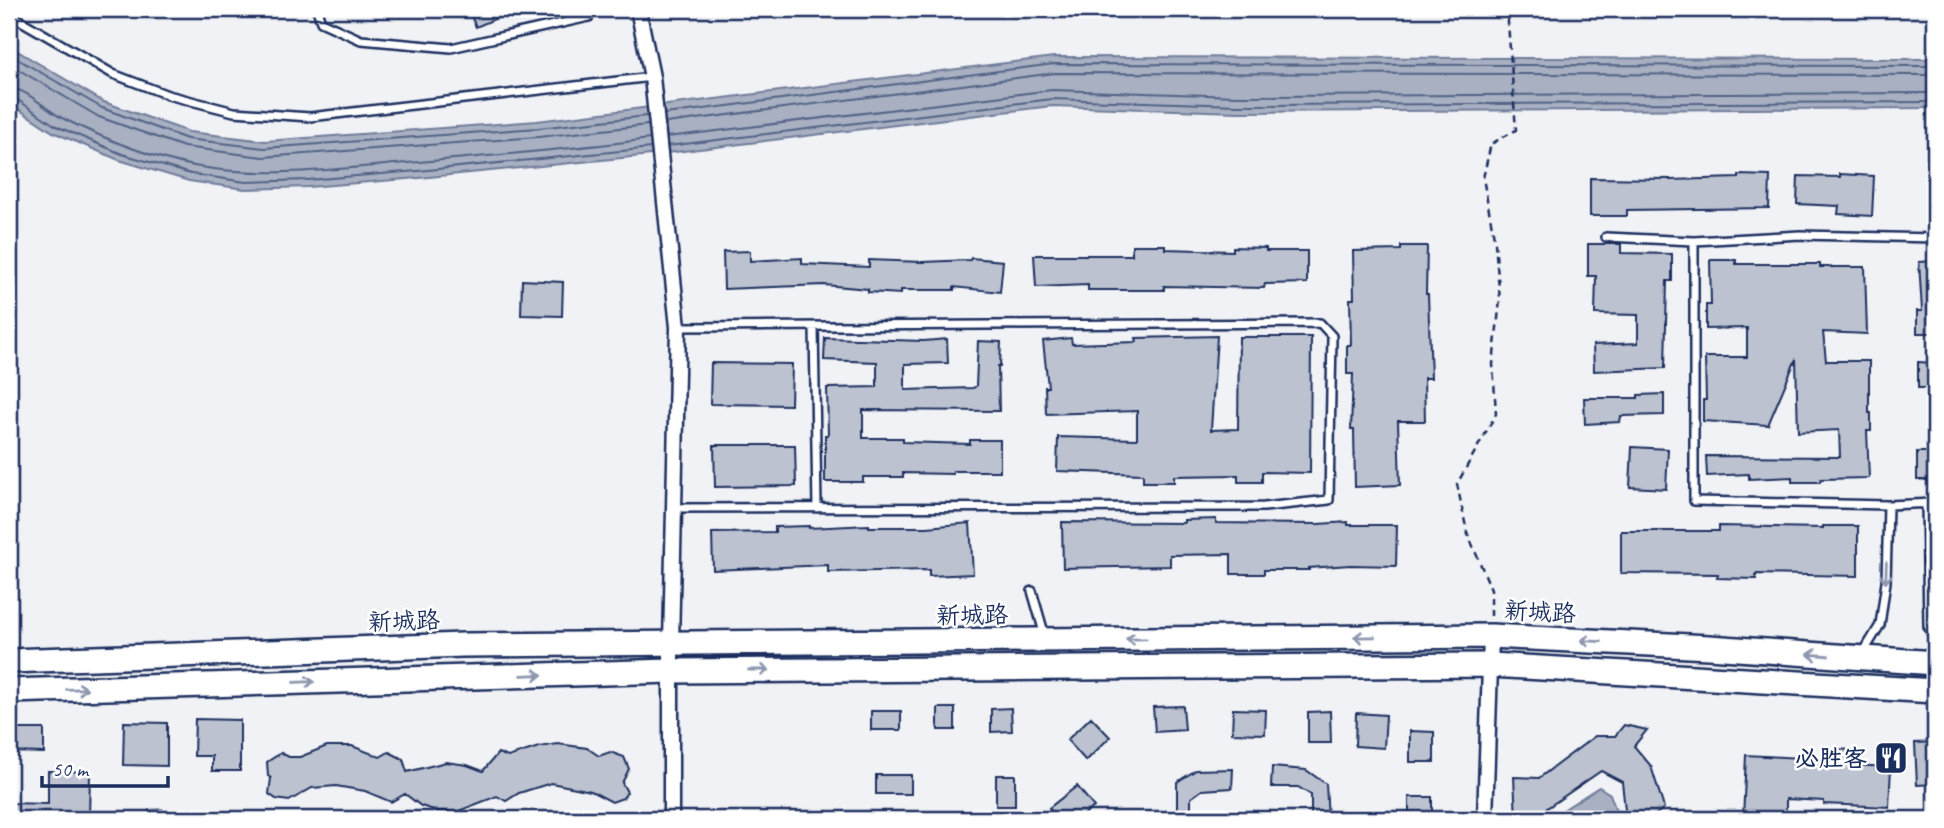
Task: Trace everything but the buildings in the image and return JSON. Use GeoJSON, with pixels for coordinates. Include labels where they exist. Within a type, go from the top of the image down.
{"type":"FeatureCollection","features":[{"type":"Feature","properties":{"kind":"main road","name":"新城路"},"geometry":{"type":"LineString","coordinates":[[9,661],[450,645],[1491,636],[1709,647],[1935,663]]}},
{"type":"Feature","properties":{"kind":"main road"},"geometry":{"type":"LineString","coordinates":[[9,691],[671,671],[1490,665],[1935,691]]}},
{"type":"Feature","properties":{"kind":"street"},"geometry":{"type":"LineString","coordinates":[[638,9],[652,77],[678,327],[671,644],[671,819]]}},
{"type":"Feature","properties":{"kind":"street"},"geometry":{"type":"LineString","coordinates":[[1485,819],[1491,636]]}},
{"type":"Feature","properties":{"kind":"lane"},"geometry":{"type":"LineString","coordinates":[[317,9],[321,22],[361,40],[451,48],[589,17],[593,9]]}},
{"type":"Feature","properties":{"kind":"lane"},"geometry":{"type":"LineString","coordinates":[[9,14],[113,74],[167,95],[234,113],[310,117],[652,77]]}},
{"type":"Feature","properties":{"kind":"lane"},"geometry":{"type":"LineString","coordinates":[[1606,237],[1694,241],[1800,235],[1935,237]]}},
{"type":"Feature","properties":{"kind":"lane"},"geometry":{"type":"LineString","coordinates":[[1694,241],[1694,502],[1888,505],[1931,503],[1928,626],[1935,641]]}},
{"type":"Feature","properties":{"kind":"lane"},"geometry":{"type":"LineString","coordinates":[[674,509],[1264,507],[1329,499],[1332,336],[1320,323],[678,327]]}},
{"type":"Feature","properties":{"kind":"lane"},"geometry":{"type":"LineString","coordinates":[[814,327],[817,508]]}},
{"type":"Feature","properties":{"kind":"lane"},"geometry":{"type":"LineString","coordinates":[[1861,658],[1880,625],[1885,582],[1888,505]]}},
{"type":"Feature","properties":{"kind":"lane"},"geometry":{"type":"LineString","coordinates":[[1032,591],[1046,640]]}},
{"type":"Feature","properties":{"kind":"path"},"geometry":{"type":"LineString","coordinates":[[1491,636],[1491,589],[1466,532],[1457,484],[1496,414],[1493,364],[1500,300],[1495,243],[1483,178],[1491,144],[1516,130],[1507,9]]}},
{"type":"Feature","properties":{"kind":"water"},"geometry":{"type":"Polygon","coordinates":[[[9,46],[104,102],[189,132],[265,141],[537,121],[1054,57],[1935,59],[1935,108],[1238,112],[1052,106],[642,156],[419,178],[245,189],[189,181],[119,160],[53,132],[9,103],[9,46]]]}},
{"type":"Feature","properties":{"kind":"water"},"geometry":{"type":"Polygon","coordinates":[[[1599,787],[1610,794],[1619,819],[1593,813],[1575,819],[1549,819],[1599,787]]]}},
{"type":"Feature","properties":{"kind":"water"},"geometry":{"type":"Polygon","coordinates":[[[162,809],[170,819],[142,819],[149,810],[162,809]]]}},
{"type":"Feature","properties":{"kind":"place","name":"必胜客"},"geometry":{"type":"Point","coordinates":[1891,758]}}]}
